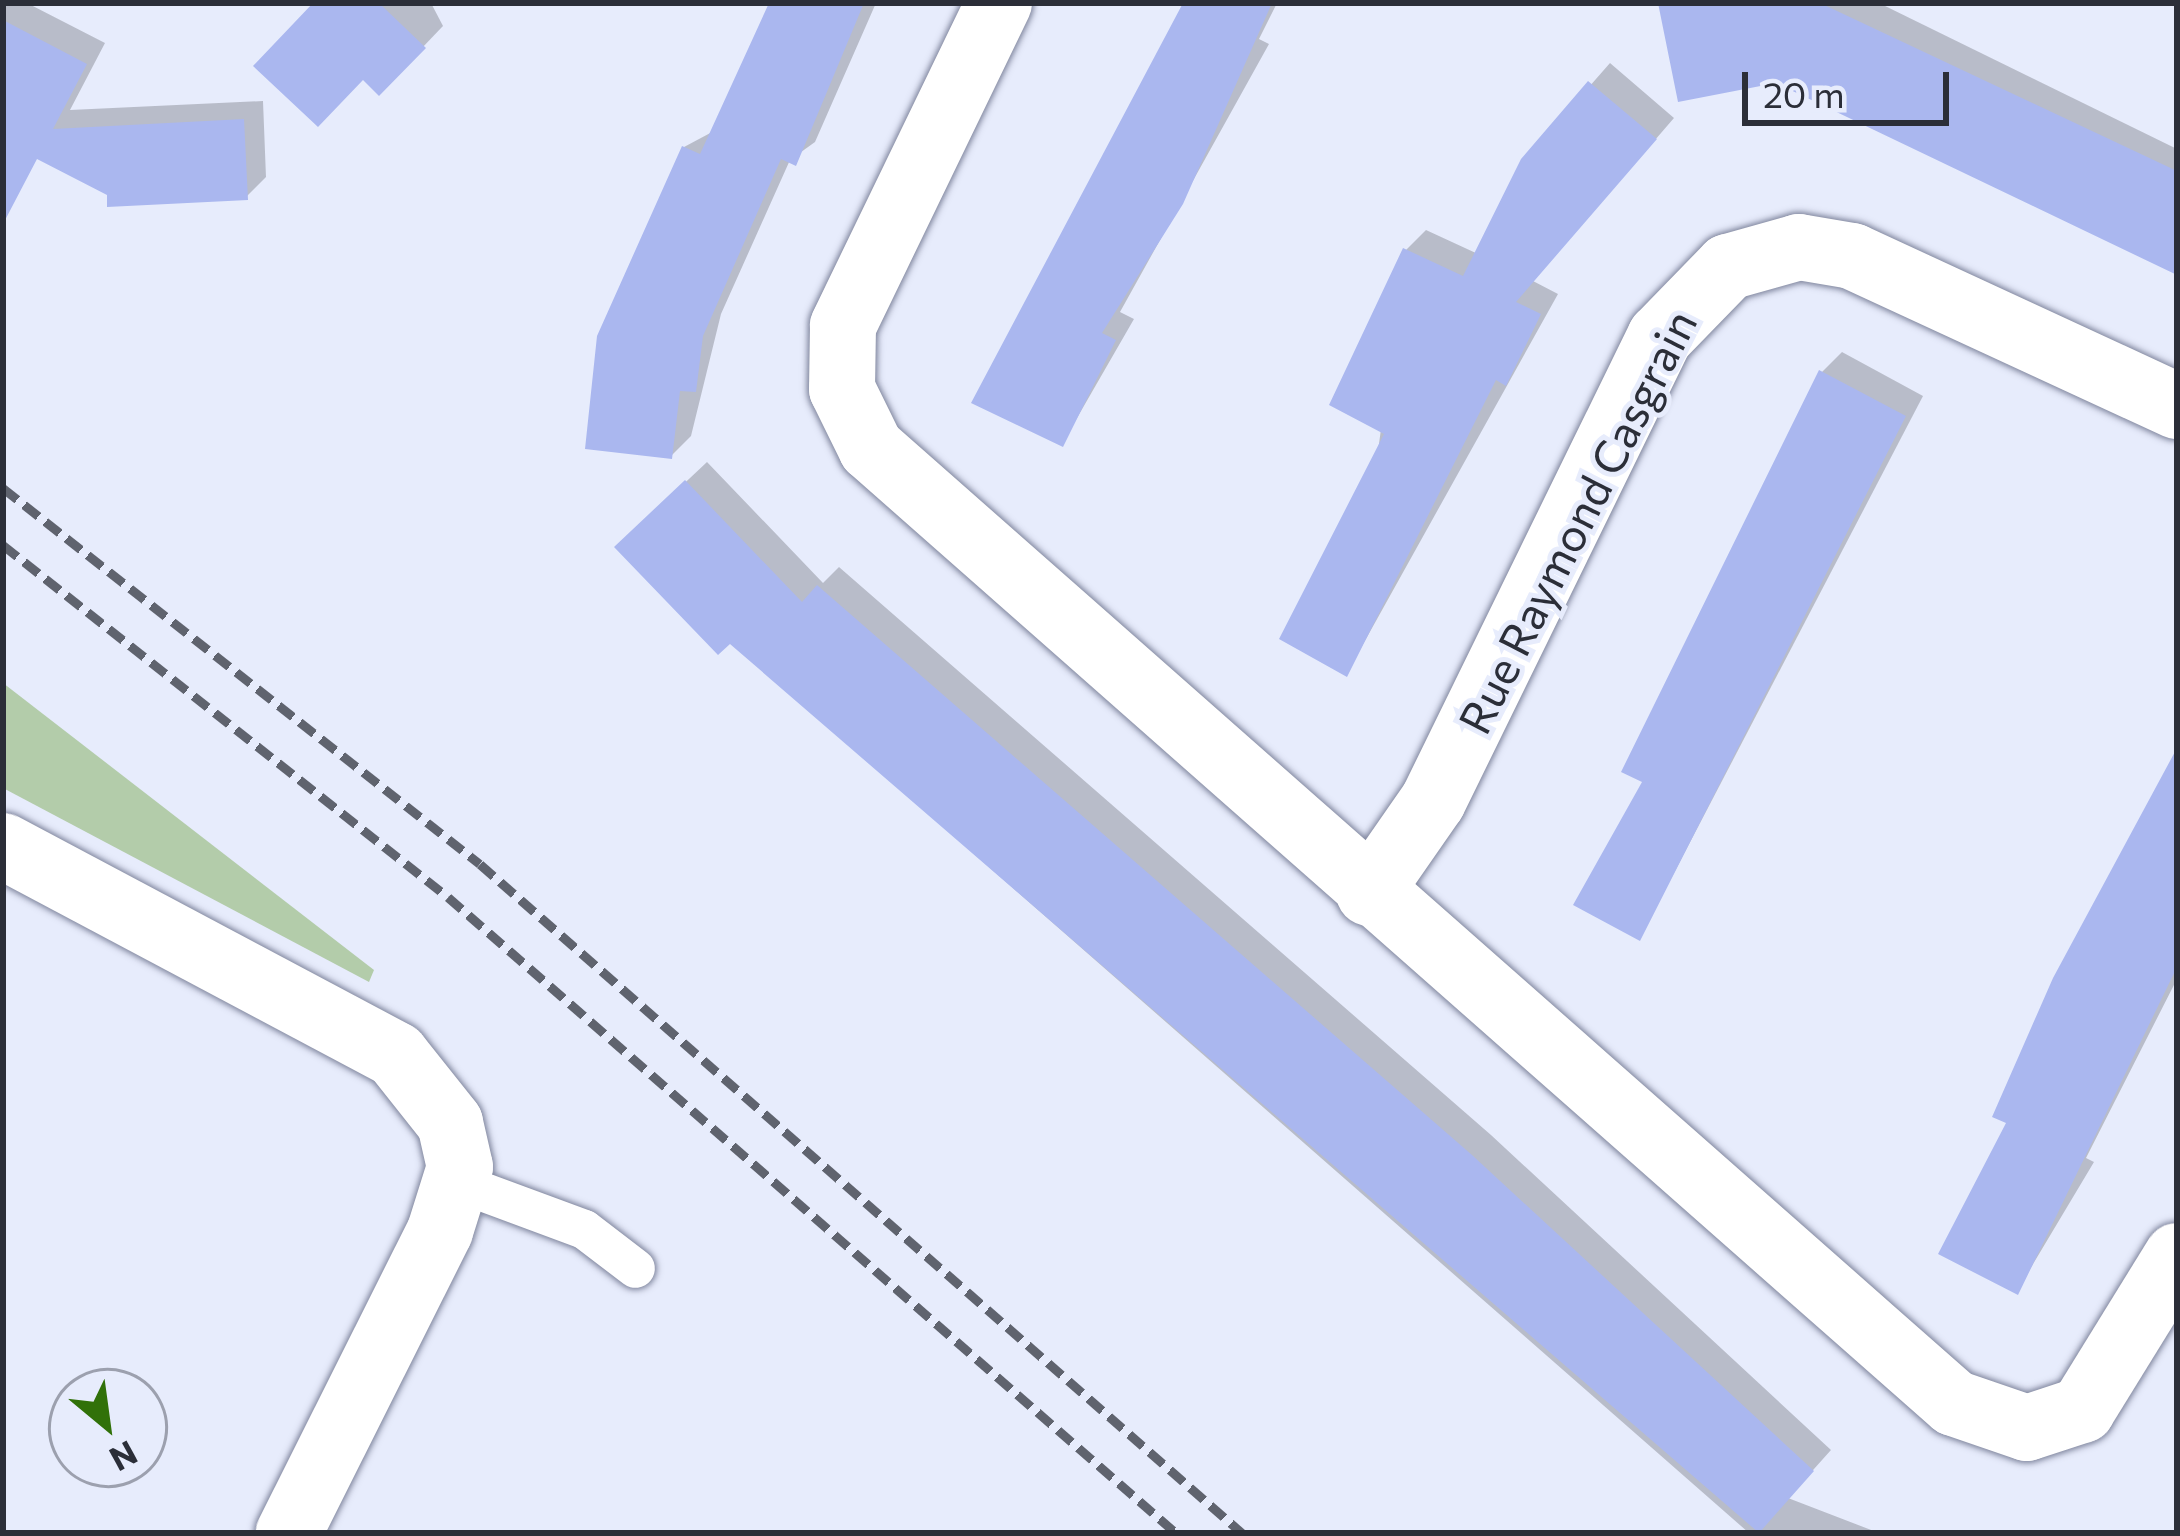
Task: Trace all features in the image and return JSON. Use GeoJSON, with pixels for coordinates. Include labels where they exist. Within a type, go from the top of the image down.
{"type":"FeatureCollection","features":[{"type":"Feature","properties":{"kind":"street"},"geometry":{"type":"LineString","coordinates":[[999,3],[847,314],[838,368],[851,410],[872,448],[986,558],[1910,1370],[1986,1420],[2047,1425],[2096,1398],[2177,1256]]}},
{"type":"Feature","properties":{"kind":"street","name":"Rue Raymond Casgrain"},"geometry":{"type":"LineString","coordinates":[[1369,893],[1433,801],[1666,327],[1728,267],[1799,247],[1852,256],[2177,406]]}},
{"type":"Feature","properties":{"kind":"street"},"geometry":{"type":"LineString","coordinates":[[3,845],[396,1055],[450,1123],[457,1182],[290,1533]]}},
{"type":"Feature","properties":{"kind":"lane"},"geometry":{"type":"LineString","coordinates":[[457,1182],[584,1229],[635,1268]]}},
{"type":"Feature","properties":{"kind":"green space"},"geometry":{"type":"Polygon","coordinates":[[[3,683],[374,970],[369,982],[3,788],[3,683]]]}},
{"type":"Feature","properties":{"kind":"building"},"geometry":{"type":"Polygon","coordinates":[[[313,3],[379,3],[426,48],[379,96],[363,80],[318,127],[253,66],[313,3]]]}},
{"type":"Feature","properties":{"kind":"building"},"geometry":{"type":"Polygon","coordinates":[[[769,3],[864,3],[796,166],[781,159],[703,336],[696,392],[680,391],[672,459],[585,449],[597,336],[682,146],[700,154],[769,3]]]}},
{"type":"Feature","properties":{"kind":"building"},"geometry":{"type":"Polygon","coordinates":[[[1183,3],[1272,3],[1183,204],[1102,333],[1116,340],[1063,447],[971,403],[1183,3]]]}},
{"type":"Feature","properties":{"kind":"building"},"geometry":{"type":"Polygon","coordinates":[[[1658,3],[1820,3],[2177,171],[2177,275],[1776,83],[1678,102],[1658,3]]]}},
{"type":"Feature","properties":{"kind":"building"},"geometry":{"type":"Polygon","coordinates":[[[3,20],[87,64],[53,129],[244,119],[248,200],[107,207],[107,195],[37,159],[3,224],[3,20]]]}},
{"type":"Feature","properties":{"kind":"building"},"geometry":{"type":"Polygon","coordinates":[[[1588,81],[1657,139],[1516,302],[1541,314],[1506,386],[1496,380],[1347,677],[1279,639],[1384,434],[1329,405],[1403,248],[1463,276],[1521,159],[1588,81]]]}},
{"type":"Feature","properties":{"kind":"building"},"geometry":{"type":"Polygon","coordinates":[[[1819,370],[1906,416],[1640,941],[1573,905],[1642,782],[1621,772],[1819,370]]]}},
{"type":"Feature","properties":{"kind":"building"},"geometry":{"type":"Polygon","coordinates":[[[685,480],[802,602],[817,585],[1472,1155],[1814,1471],[1759,1533],[730,644],[718,655],[614,547],[685,480]]]}},
{"type":"Feature","properties":{"kind":"building"},"geometry":{"type":"Polygon","coordinates":[[[2177,748],[2177,967],[2018,1295],[1938,1254],[2006,1123],[1992,1117],[2053,978],[2177,748]]]}},
{"type":"Feature","properties":{"kind":"railway"},"geometry":{"type":"LineString","coordinates":[[3,488],[480,864],[1242,1533]]}},
{"type":"Feature","properties":{"kind":"railway"},"geometry":{"type":"LineString","coordinates":[[3,545],[448,897],[1176,1533]]}}]}
